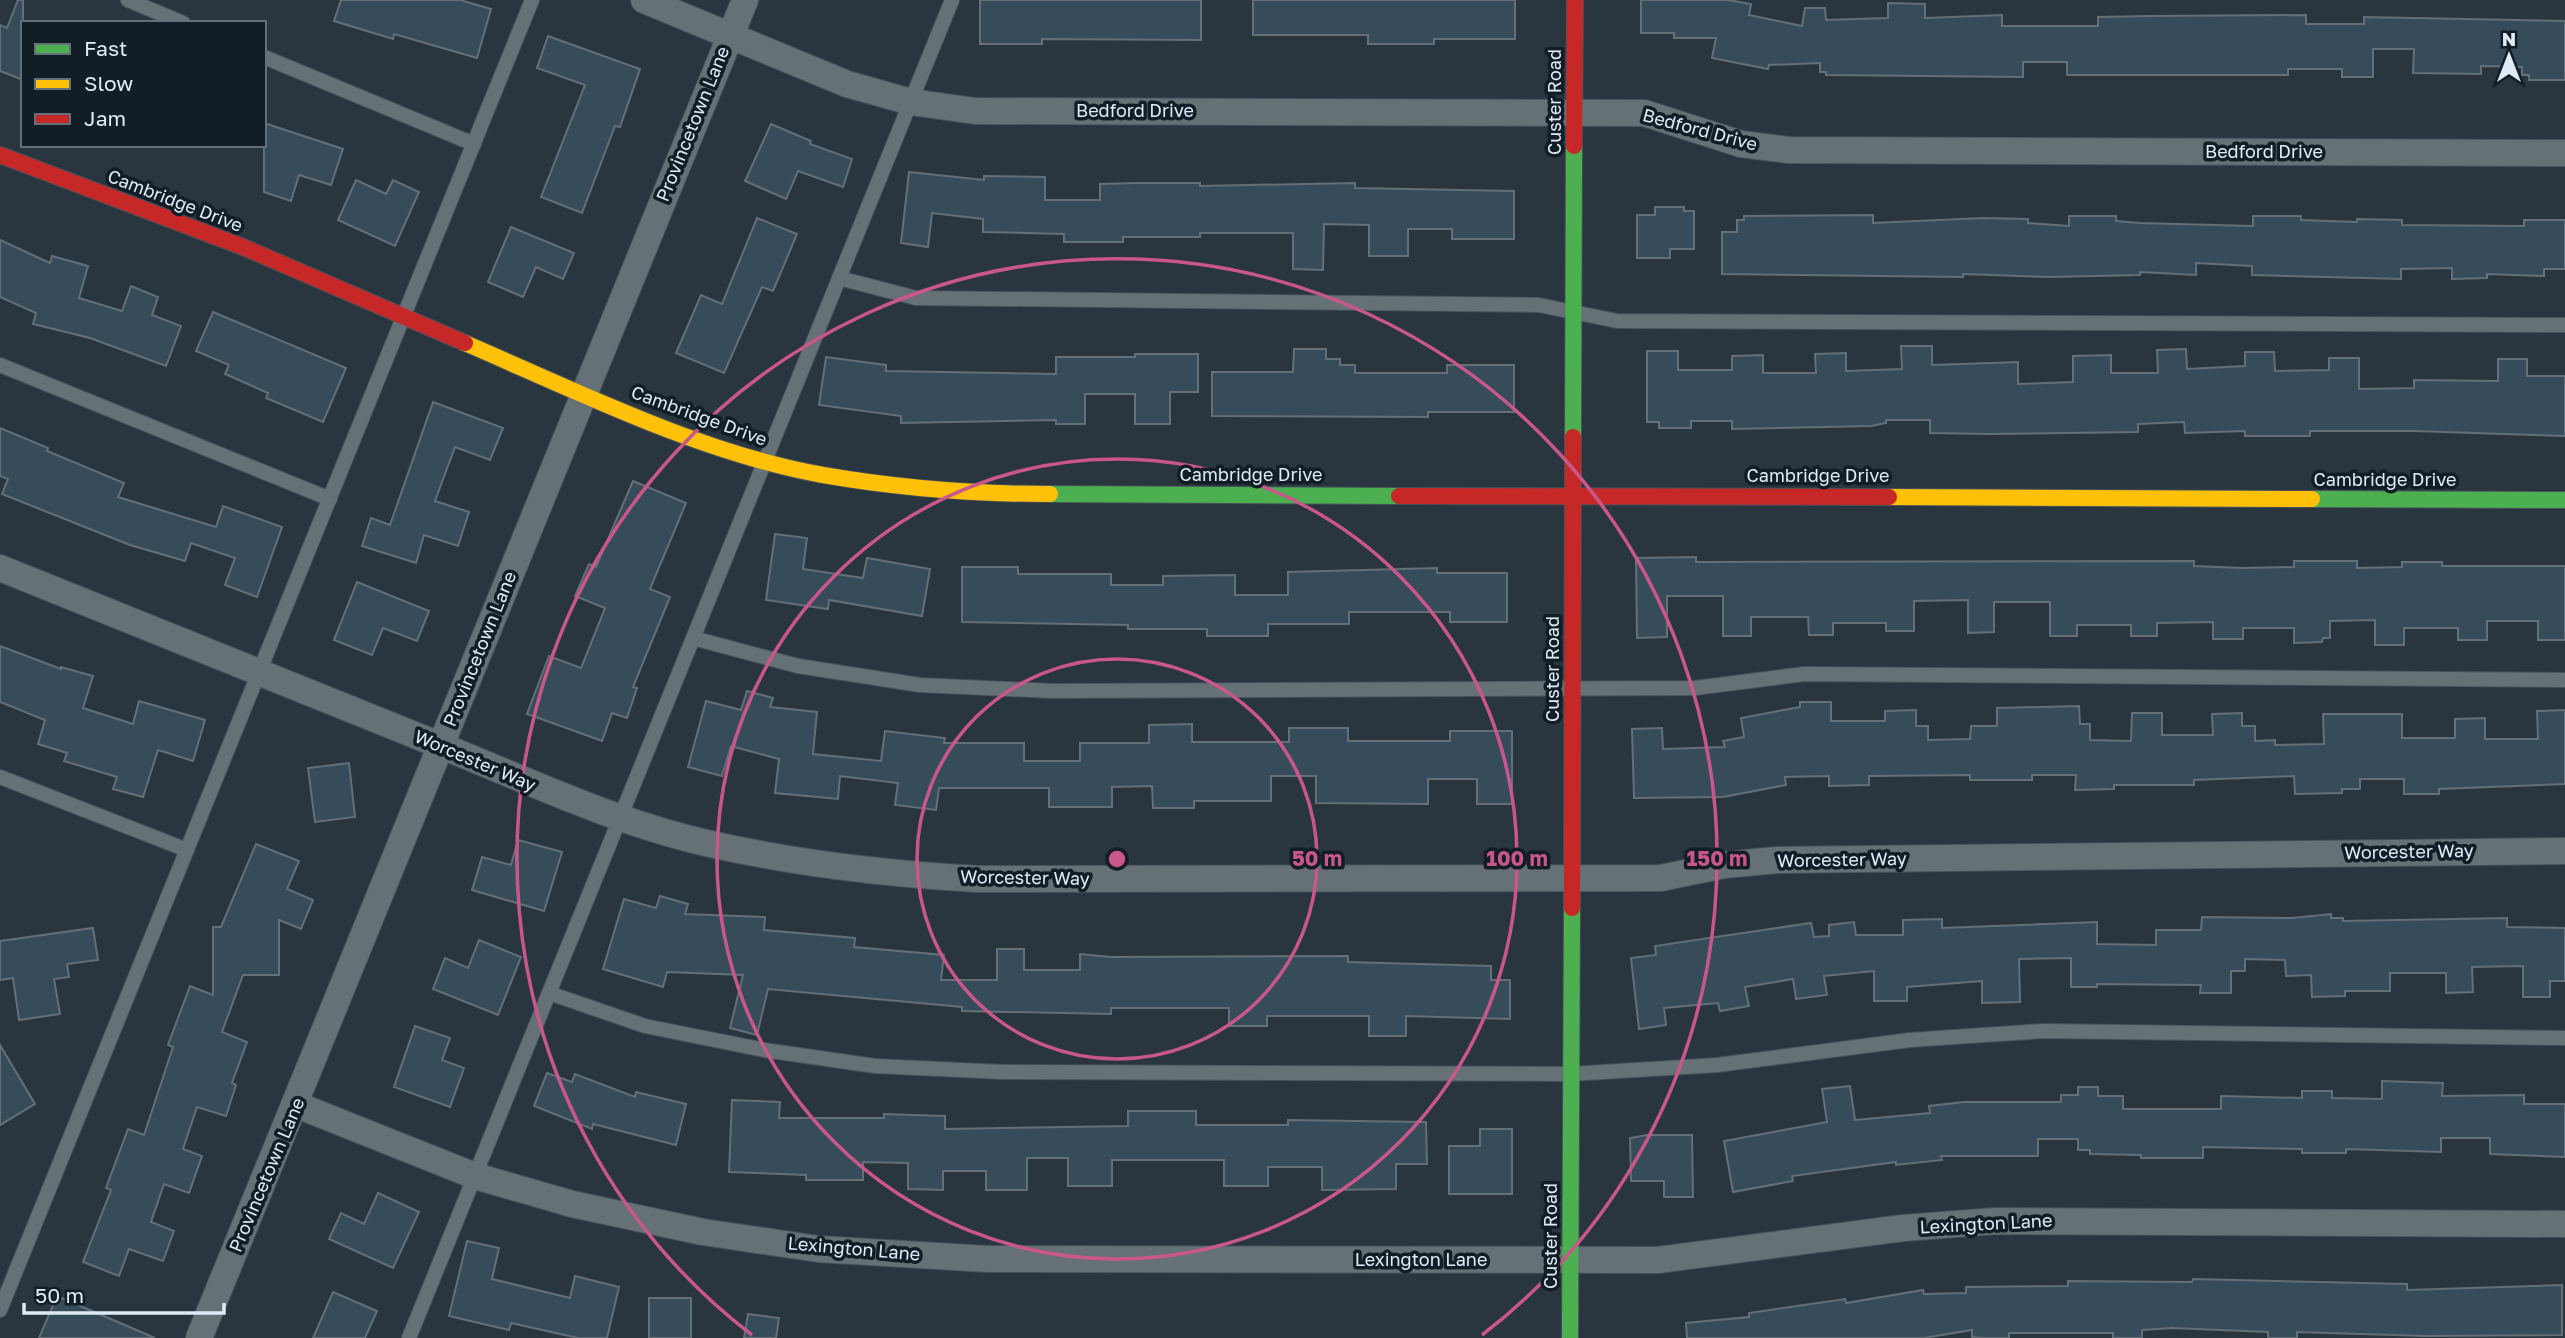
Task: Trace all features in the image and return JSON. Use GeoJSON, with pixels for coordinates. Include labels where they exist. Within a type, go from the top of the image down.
{"type":"FeatureCollection","features":[{"type":"Feature","properties":{"kind":"street","name":"Bedford Drive"},"geometry":{"type":"LineString","coordinates":[[644,0],[847,84],[911,102],[975,111],[1644,113],[1741,144],[1788,150],[2565,153]]}},
{"type":"Feature","properties":{"kind":"street","name":"Provincetown Lane"},"geometry":{"type":"LineString","coordinates":[[199,1338],[297,1105],[745,0]]}},
{"type":"Feature","properties":{"kind":"street","name":"Custer Road"},"geometry":{"type":"LineString","coordinates":[[1570,1338],[1575,0]]}},
{"type":"Feature","properties":{"kind":"street","name":"Cambridge Drive"},"geometry":{"type":"LineString","coordinates":[[0,155],[243,247],[584,394],[717,447],[765,462],[876,483],[968,494],[1573,494],[2565,500]]}},
{"type":"Feature","properties":{"kind":"street","name":"Worcester Way"},"geometry":{"type":"LineString","coordinates":[[0,568],[441,746],[550,793],[620,818],[715,845],[899,874],[978,878],[1661,878],[1724,865],[1777,860],[2565,850]]}},
{"type":"Feature","properties":{"kind":"street","name":"Lexington Lane"},"geometry":{"type":"LineString","coordinates":[[297,1105],[475,1176],[572,1204],[703,1232],[818,1249],[988,1259],[1658,1260],[1903,1228],[1996,1221],[2565,1224]]}},
{"type":"Feature","properties":{"kind":"lane"},"geometry":{"type":"LineString","coordinates":[[128,0],[178,21]]}},
{"type":"Feature","properties":{"kind":"lane"},"geometry":{"type":"LineString","coordinates":[[0,1310],[533,0]]}},
{"type":"Feature","properties":{"kind":"lane"},"geometry":{"type":"LineString","coordinates":[[409,1338],[952,0]]}},
{"type":"Feature","properties":{"kind":"lane"},"geometry":{"type":"LineString","coordinates":[[266,58],[474,144]]}},
{"type":"Feature","properties":{"kind":"lane"},"geometry":{"type":"LineString","coordinates":[[839,278],[916,298],[1539,305],[1616,321],[2565,326]]}},
{"type":"Feature","properties":{"kind":"lane"},"geometry":{"type":"LineString","coordinates":[[0,365],[330,499]]}},
{"type":"Feature","properties":{"kind":"lane"},"geometry":{"type":"LineString","coordinates":[[693,638],[798,666],[920,685],[1053,691],[1572,691],[1695,688],[1804,674],[2565,680]]}},
{"type":"Feature","properties":{"kind":"lane"},"geometry":{"type":"LineString","coordinates":[[0,777],[187,850]]}},
{"type":"Feature","properties":{"kind":"lane"},"geometry":{"type":"LineString","coordinates":[[549,993],[645,1026],[764,1050],[875,1066],[1003,1072],[1571,1074],[1717,1065],[1910,1040],[2043,1031],[2565,1038]]}},
{"type":"Feature","properties":{"kind":"building"},"geometry":{"type":"Polygon","coordinates":[[[18,0],[23,0],[21,79],[0,71],[0,25],[7,28],[18,0]]]}},
{"type":"Feature","properties":{"kind":"building"},"geometry":{"type":"Polygon","coordinates":[[[341,0],[460,0],[491,9],[477,58],[394,34],[393,39],[334,21],[341,0]]]}},
{"type":"Feature","properties":{"kind":"building"},"geometry":{"type":"Polygon","coordinates":[[[980,0],[1201,0],[1201,40],[1042,39],[1042,44],[980,44],[980,0]]]}},
{"type":"Feature","properties":{"kind":"building"},"geometry":{"type":"Polygon","coordinates":[[[1253,0],[1515,0],[1515,39],[1434,39],[1434,44],[1368,44],[1368,35],[1253,35],[1253,0]]]}},
{"type":"Feature","properties":{"kind":"building"},"geometry":{"type":"Polygon","coordinates":[[[1641,0],[1728,0],[1751,4],[1749,15],[1802,26],[1805,8],[1825,8],[1826,20],[1888,18],[1888,3],[1925,4],[1925,18],[2002,15],[2002,26],[2098,26],[2098,17],[2151,16],[2306,15],[2306,24],[2364,24],[2364,17],[2565,21],[2565,80],[2529,80],[2529,75],[2522,75],[2522,67],[2481,66],[2481,74],[2413,73],[2414,49],[2373,49],[2373,77],[2342,77],[2342,69],[2288,69],[2288,75],[2067,75],[2067,62],[2023,62],[2023,77],[1826,75],[1826,72],[1820,72],[1820,63],[1769,65],[1768,69],[1712,58],[1716,38],[1674,38],[1674,33],[1641,33],[1641,0]]]}},
{"type":"Feature","properties":{"kind":"building"},"geometry":{"type":"Polygon","coordinates":[[[548,36],[640,69],[620,127],[615,126],[582,213],[541,197],[585,85],[537,68],[548,36]]]}},
{"type":"Feature","properties":{"kind":"building"},"geometry":{"type":"Polygon","coordinates":[[[266,124],[343,149],[331,185],[299,175],[291,201],[264,192],[266,124]]]}},
{"type":"Feature","properties":{"kind":"building"},"geometry":{"type":"Polygon","coordinates":[[[771,124],[811,141],[810,144],[852,159],[843,187],[798,171],[786,199],[745,181],[771,124]]]}},
{"type":"Feature","properties":{"kind":"building"},"geometry":{"type":"Polygon","coordinates":[[[909,172],[984,180],[984,176],[1045,177],[1045,200],[1100,200],[1100,184],[1135,183],[1200,183],[1200,186],[1355,183],[1355,188],[1514,191],[1514,239],[1452,239],[1452,229],[1408,229],[1408,256],[1369,256],[1369,225],[1324,224],[1323,270],[1293,269],[1293,233],[1200,233],[1200,237],[1123,237],[1123,242],[1064,242],[1064,234],[983,232],[983,219],[932,213],[928,247],[901,243],[909,172]]]}},
{"type":"Feature","properties":{"kind":"building"},"geometry":{"type":"Polygon","coordinates":[[[356,180],[386,194],[393,180],[419,192],[395,246],[338,220],[356,180]]]}},
{"type":"Feature","properties":{"kind":"building"},"geometry":{"type":"Polygon","coordinates":[[[1655,207],[1684,207],[1684,211],[1694,211],[1694,249],[1670,249],[1670,258],[1637,258],[1637,215],[1655,215],[1655,207]]]}},
{"type":"Feature","properties":{"kind":"building"},"geometry":{"type":"Polygon","coordinates":[[[1873,215],[1873,223],[1983,218],[2028,219],[2028,223],[2069,226],[2069,216],[2116,216],[2116,221],[2140,223],[2253,226],[2253,216],[2301,216],[2301,220],[2357,222],[2357,219],[2402,220],[2402,225],[2524,226],[2524,220],[2565,220],[2565,269],[2544,269],[2544,276],[2487,274],[2487,278],[2452,279],[2452,268],[2401,269],[2401,279],[2252,275],[2252,266],[2196,263],[2196,275],[2140,272],[2140,275],[2049,277],[1963,274],[1963,277],[1722,274],[1722,232],[1737,232],[1737,220],[1744,220],[1744,216],[1873,215]]]}},
{"type":"Feature","properties":{"kind":"building"},"geometry":{"type":"Polygon","coordinates":[[[757,218],[797,234],[773,291],[762,287],[724,373],[676,353],[701,295],[722,304],[757,218]]]}},
{"type":"Feature","properties":{"kind":"building"},"geometry":{"type":"Polygon","coordinates":[[[511,227],[574,253],[563,279],[536,267],[523,297],[488,282],[511,227]]]}},
{"type":"Feature","properties":{"kind":"building"},"geometry":{"type":"Polygon","coordinates":[[[0,240],[50,263],[52,256],[88,266],[79,298],[122,311],[131,286],[158,297],[152,315],[181,326],[166,366],[90,338],[33,324],[36,313],[0,297],[0,240]]]}},
{"type":"Feature","properties":{"kind":"building"},"geometry":{"type":"Polygon","coordinates":[[[213,312],[346,368],[323,422],[266,398],[268,393],[225,374],[229,365],[196,351],[213,312]]]}},
{"type":"Feature","properties":{"kind":"building"},"geometry":{"type":"Polygon","coordinates":[[[1901,346],[1932,346],[1932,365],[2018,362],[2018,384],[2073,382],[2073,356],[2111,355],[2111,373],[2158,373],[2157,350],[2186,349],[2187,369],[2245,366],[2245,352],[2274,352],[2275,371],[2329,370],[2329,358],[2359,358],[2359,389],[2414,388],[2414,380],[2498,381],[2498,359],[2527,359],[2527,376],[2565,376],[2565,436],[2310,431],[2310,436],[2245,436],[2245,431],[2185,433],[2184,422],[2138,424],[2138,432],[1989,434],[1930,433],[1930,420],[1886,420],[1886,423],[1871,426],[1732,429],[1732,421],[1691,421],[1691,428],[1659,428],[1659,422],[1647,422],[1647,351],[1678,351],[1678,370],[1732,370],[1732,356],[1763,355],[1763,373],[1816,373],[1815,354],[1846,353],[1846,371],[1902,369],[1901,346]]]}},
{"type":"Feature","properties":{"kind":"building"},"geometry":{"type":"Polygon","coordinates":[[[1294,349],[1326,349],[1326,359],[1340,359],[1340,365],[1355,365],[1355,373],[1447,373],[1447,365],[1514,365],[1514,412],[1428,412],[1428,417],[1212,416],[1212,372],[1293,372],[1294,349]]]}},
{"type":"Feature","properties":{"kind":"building"},"geometry":{"type":"Polygon","coordinates":[[[1135,354],[1198,354],[1198,392],[1170,392],[1170,424],[1135,424],[1135,394],[1085,394],[1085,424],[1056,424],[1056,420],[901,423],[901,416],[819,405],[826,357],[886,365],[886,371],[1056,374],[1056,357],[1135,357],[1135,354]]]}},
{"type":"Feature","properties":{"kind":"building"},"geometry":{"type":"Polygon","coordinates":[[[433,402],[503,428],[490,460],[455,447],[435,501],[469,512],[458,546],[424,535],[416,563],[362,546],[371,518],[390,525],[433,402]]]}},
{"type":"Feature","properties":{"kind":"building"},"geometry":{"type":"Polygon","coordinates":[[[0,428],[124,483],[118,497],[216,527],[223,506],[282,527],[257,597],[225,585],[235,558],[191,543],[185,561],[130,545],[2,494],[8,479],[0,476],[0,428]]]}},
{"type":"Feature","properties":{"kind":"building"},"geometry":{"type":"Polygon","coordinates":[[[633,481],[686,503],[650,589],[670,597],[633,687],[637,688],[627,718],[612,713],[602,741],[527,714],[549,656],[581,668],[605,608],[575,596],[589,564],[596,567],[633,481]]]}},
{"type":"Feature","properties":{"kind":"building"},"geometry":{"type":"Polygon","coordinates":[[[775,534],[807,538],[803,569],[863,578],[867,558],[930,569],[922,616],[829,600],[828,609],[766,600],[775,534]]]}},
{"type":"Feature","properties":{"kind":"building"},"geometry":{"type":"Polygon","coordinates":[[[1696,557],[1696,562],[2194,561],[2194,566],[2243,568],[2294,567],[2294,561],[2357,561],[2357,568],[2402,567],[2402,562],[2442,562],[2442,566],[2565,566],[2565,640],[2538,640],[2538,621],[2487,621],[2487,640],[2458,640],[2458,628],[2404,628],[2404,645],[2375,645],[2375,620],[2330,621],[2330,638],[2323,638],[2322,642],[2294,643],[2294,628],[2243,628],[2243,639],[2213,639],[2213,622],[2157,623],[2157,636],[2131,636],[2131,625],[2077,625],[2077,636],[2050,636],[2050,602],[1994,602],[1994,632],[1968,633],[1968,600],[1914,601],[1914,631],[1886,631],[1886,623],[1833,623],[1833,635],[1809,635],[1808,617],[1751,617],[1751,636],[1723,636],[1723,596],[1667,596],[1667,637],[1637,638],[1636,558],[1696,557]]]}},
{"type":"Feature","properties":{"kind":"building"},"geometry":{"type":"Polygon","coordinates":[[[962,567],[1018,567],[1018,574],[1111,574],[1111,585],[1163,585],[1163,576],[1235,575],[1235,595],[1288,595],[1288,572],[1437,568],[1437,573],[1507,573],[1507,622],[1450,622],[1450,612],[1349,612],[1349,624],[1268,624],[1268,636],[1207,636],[1207,629],[1128,629],[1128,625],[962,622],[962,567]]]}},
{"type":"Feature","properties":{"kind":"building"},"geometry":{"type":"Polygon","coordinates":[[[357,582],[429,611],[417,641],[383,628],[372,655],[334,640],[357,582]]]}},
{"type":"Feature","properties":{"kind":"building"},"geometry":{"type":"Polygon","coordinates":[[[0,646],[61,669],[93,676],[83,708],[133,724],[139,701],[205,720],[193,761],[158,750],[143,797],[113,789],[117,777],[64,761],[67,753],[38,744],[45,720],[0,702],[0,646]]]}},
{"type":"Feature","properties":{"kind":"building"},"geometry":{"type":"Polygon","coordinates":[[[747,691],[773,698],[770,707],[817,712],[813,754],[881,761],[885,731],[945,738],[944,743],[1024,743],[1024,761],[1080,761],[1080,743],[1149,743],[1149,725],[1192,724],[1192,742],[1289,742],[1289,728],[1348,728],[1348,741],[1450,741],[1450,731],[1512,731],[1512,804],[1477,804],[1477,779],[1428,779],[1428,804],[1316,803],[1316,776],[1271,776],[1271,801],[1194,801],[1194,808],[1153,808],[1152,786],[1112,787],[1112,807],[1049,807],[1049,788],[939,788],[936,810],[895,805],[898,783],[840,776],[838,799],[775,793],[779,759],[731,746],[722,776],[688,767],[706,701],[741,710],[747,691]]]}},
{"type":"Feature","properties":{"kind":"building"},"geometry":{"type":"Polygon","coordinates":[[[1800,702],[1831,702],[1831,721],[1885,721],[1885,711],[1916,710],[1916,726],[1928,726],[1928,740],[1970,739],[1971,726],[1997,726],[1997,708],[2079,706],[2080,724],[2090,724],[2090,740],[2131,741],[2132,713],[2162,713],[2162,735],[2213,735],[2212,714],[2242,713],[2242,726],[2255,726],[2255,741],[2275,740],[2275,745],[2324,744],[2323,714],[2402,714],[2402,738],[2455,738],[2455,719],[2485,718],[2485,739],[2538,739],[2537,711],[2565,710],[2565,784],[2439,789],[2439,794],[2404,794],[2404,779],[2360,779],[2360,789],[2342,789],[2342,793],[2295,794],[2294,776],[2194,780],[2194,785],[2114,785],[2114,789],[2075,790],[2076,775],[2032,775],[2032,780],[1970,780],[1970,775],[1869,776],[1869,785],[1829,786],[1829,776],[1785,777],[1786,785],[1723,797],[1634,798],[1632,729],[1662,728],[1663,749],[1725,747],[1723,741],[1744,737],[1741,718],[1800,707],[1800,702]]]}},
{"type":"Feature","properties":{"kind":"building"},"geometry":{"type":"Polygon","coordinates":[[[349,763],[355,817],[315,822],[308,768],[349,763]]]}},
{"type":"Feature","properties":{"kind":"building"},"geometry":{"type":"Polygon","coordinates":[[[518,840],[562,852],[544,911],[472,890],[482,857],[511,865],[518,840]]]}},
{"type":"Feature","properties":{"kind":"building"},"geometry":{"type":"Polygon","coordinates":[[[256,844],[299,861],[287,889],[313,900],[301,929],[279,920],[279,975],[243,975],[222,1032],[247,1042],[232,1083],[236,1085],[226,1116],[197,1107],[183,1149],[202,1156],[189,1193],[164,1184],[151,1222],[174,1231],[163,1261],[129,1249],[119,1276],[83,1262],[111,1190],[106,1188],[128,1129],[144,1135],[173,1047],[168,1045],[190,986],[213,995],[213,927],[221,927],[256,844]]]}},
{"type":"Feature","properties":{"kind":"building"},"geometry":{"type":"Polygon","coordinates":[[[660,896],[688,904],[685,914],[765,917],[764,930],[855,938],[854,947],[944,955],[941,980],[997,980],[997,949],[1024,949],[1024,970],[1080,970],[1080,954],[1111,957],[1348,956],[1348,962],[1491,966],[1491,980],[1510,980],[1510,1019],[1406,1016],[1406,1036],[1369,1036],[1369,1016],[1267,1016],[1267,1026],[1229,1026],[1229,1008],[1111,1008],[1111,1014],[962,1011],[962,1007],[768,989],[757,1035],[730,1028],[743,975],[667,972],[663,987],[603,969],[624,899],[656,908],[660,896]]]}},
{"type":"Feature","properties":{"kind":"building"},"geometry":{"type":"Polygon","coordinates":[[[2331,914],[2331,918],[2343,918],[2343,921],[2507,918],[2507,927],[2565,928],[2565,981],[2550,981],[2550,997],[2523,997],[2523,966],[2472,967],[2473,992],[2446,993],[2446,973],[2390,973],[2390,991],[2345,991],[2345,996],[2312,997],[2311,975],[2286,976],[2285,960],[2245,959],[2245,971],[2231,971],[2231,993],[2200,993],[2201,985],[2097,984],[2097,987],[2071,987],[2071,958],[2019,959],[2020,1002],[1982,1003],[1982,981],[1907,987],[1907,1001],[1874,1001],[1874,971],[1824,976],[1827,995],[1796,999],[1793,979],[1745,987],[1749,1006],[1720,1011],[1718,1003],[1664,1008],[1666,1025],[1639,1029],[1631,958],[1656,955],[1655,946],[1811,923],[1814,937],[1829,936],[1829,925],[1854,922],[1856,935],[1903,935],[1903,920],[1942,919],[1942,928],[2097,922],[2097,944],[2156,945],[2156,930],[2201,930],[2202,917],[2292,918],[2331,914]]]}},
{"type":"Feature","properties":{"kind":"building"},"geometry":{"type":"Polygon","coordinates":[[[93,928],[98,960],[67,964],[69,977],[54,979],[60,1014],[19,1020],[13,978],[0,980],[0,941],[93,928]]]}},
{"type":"Feature","properties":{"kind":"building"},"geometry":{"type":"Polygon","coordinates":[[[479,940],[521,957],[498,1015],[433,989],[445,958],[468,968],[479,940]]]}},
{"type":"Feature","properties":{"kind":"building"},"geometry":{"type":"Polygon","coordinates":[[[415,1026],[450,1038],[442,1060],[464,1068],[450,1107],[394,1087],[415,1026]]]}},
{"type":"Feature","properties":{"kind":"building"},"geometry":{"type":"Polygon","coordinates":[[[0,1045],[35,1104],[0,1125],[0,1045]]]}},
{"type":"Feature","properties":{"kind":"building"},"geometry":{"type":"Polygon","coordinates":[[[547,1073],[572,1082],[575,1074],[635,1097],[636,1092],[686,1104],[676,1145],[593,1124],[592,1129],[534,1106],[547,1073]]]}},
{"type":"Feature","properties":{"kind":"building"},"geometry":{"type":"Polygon","coordinates":[[[2382,1081],[2443,1083],[2442,1096],[2524,1095],[2524,1104],[2565,1104],[2565,1157],[2490,1154],[2490,1138],[2441,1138],[2441,1152],[2346,1149],[2346,1153],[2302,1153],[2302,1149],[2203,1147],[2203,1158],[2141,1158],[2141,1155],[2090,1154],[2090,1150],[2078,1150],[2078,1139],[2038,1139],[2038,1156],[1941,1156],[1942,1160],[1896,1165],[1896,1162],[1792,1176],[1793,1181],[1733,1192],[1724,1141],[1827,1122],[1822,1089],[1850,1086],[1855,1120],[1930,1113],[1929,1106],[1964,1102],[2061,1102],[2061,1095],[2078,1095],[2078,1087],[2098,1087],[2098,1096],[2123,1096],[2123,1109],[2221,1109],[2221,1096],[2302,1098],[2302,1091],[2332,1091],[2332,1098],[2382,1099],[2382,1081]]]}},
{"type":"Feature","properties":{"kind":"building"},"geometry":{"type":"Polygon","coordinates":[[[732,1100],[780,1102],[779,1118],[884,1118],[884,1114],[945,1116],[945,1129],[1128,1126],[1128,1111],[1196,1111],[1196,1125],[1288,1125],[1288,1120],[1426,1122],[1427,1164],[1396,1164],[1396,1189],[1322,1190],[1322,1167],[1268,1167],[1268,1186],[1224,1186],[1224,1160],[1112,1160],[1112,1186],[1068,1186],[1068,1158],[1027,1158],[1027,1190],[986,1190],[986,1171],[943,1171],[943,1190],[908,1189],[908,1163],[863,1162],[863,1180],[806,1180],[806,1175],[729,1172],[732,1100]]]}},
{"type":"Feature","properties":{"kind":"building"},"geometry":{"type":"Polygon","coordinates":[[[1480,1129],[1512,1129],[1512,1194],[1449,1194],[1449,1146],[1480,1146],[1480,1129]]]}},
{"type":"Feature","properties":{"kind":"building"},"geometry":{"type":"Polygon","coordinates":[[[1647,1135],[1692,1135],[1693,1197],[1664,1197],[1664,1181],[1631,1181],[1630,1138],[1647,1135]]]}},
{"type":"Feature","properties":{"kind":"building"},"geometry":{"type":"Polygon","coordinates":[[[378,1193],[419,1212],[393,1268],[329,1239],[341,1213],[364,1224],[378,1193]]]}},
{"type":"Feature","properties":{"kind":"building"},"geometry":{"type":"Polygon","coordinates":[[[467,1241],[499,1248],[492,1279],[570,1298],[575,1276],[619,1287],[607,1338],[578,1338],[511,1323],[509,1330],[449,1316],[467,1241]]]}},
{"type":"Feature","properties":{"kind":"building"},"geometry":{"type":"Polygon","coordinates":[[[2193,1279],[2407,1284],[2407,1290],[2562,1285],[2562,1335],[2425,1336],[2297,1332],[2297,1338],[2268,1338],[2268,1332],[2172,1328],[2142,1330],[2142,1338],[2113,1338],[2113,1333],[2009,1333],[2009,1338],[1982,1338],[1972,1337],[1972,1330],[1924,1338],[1687,1338],[1686,1323],[1749,1317],[1749,1313],[1845,1299],[1846,1303],[1923,1290],[1924,1294],[1966,1293],[1966,1287],[2068,1286],[2068,1281],[2192,1282],[2193,1279]]]}},
{"type":"Feature","properties":{"kind":"building"},"geometry":{"type":"Polygon","coordinates":[[[333,1292],[377,1311],[365,1338],[313,1338],[333,1292]]]}},
{"type":"Feature","properties":{"kind":"building"},"geometry":{"type":"Polygon","coordinates":[[[57,1296],[155,1338],[39,1338],[57,1296]]]}},
{"type":"Feature","properties":{"kind":"building"},"geometry":{"type":"Polygon","coordinates":[[[649,1298],[691,1298],[691,1338],[649,1338],[649,1298]]]}},
{"type":"Feature","properties":{"kind":"building"},"geometry":{"type":"Polygon","coordinates":[[[748,1314],[779,1318],[776,1338],[744,1338],[748,1314]]]}},
{"type":"Feature","properties":{"kind":"traffic: fast"},"geometry":{"type":"LineString","coordinates":[[1573,437],[1574,146]]}},
{"type":"Feature","properties":{"kind":"traffic: fast"},"geometry":{"type":"LineString","coordinates":[[1050,494],[1399,496]]}},
{"type":"Feature","properties":{"kind":"traffic: fast"},"geometry":{"type":"LineString","coordinates":[[2312,499],[2565,500]]}},
{"type":"Feature","properties":{"kind":"traffic: fast"},"geometry":{"type":"LineString","coordinates":[[1570,1338],[1572,908]]}},
{"type":"Feature","properties":{"kind":"traffic: slow"},"geometry":{"type":"LineString","coordinates":[[465,343],[686,437],[778,465],[851,480],[908,487],[1050,494]]}},
{"type":"Feature","properties":{"kind":"traffic: slow"},"geometry":{"type":"LineString","coordinates":[[1889,497],[2312,499]]}},
{"type":"Feature","properties":{"kind":"traffic: jam"},"geometry":{"type":"LineString","coordinates":[[1574,146],[1575,0]]}},
{"type":"Feature","properties":{"kind":"traffic: jam"},"geometry":{"type":"LineString","coordinates":[[0,155],[243,247],[465,343]]}},
{"type":"Feature","properties":{"kind":"traffic: jam"},"geometry":{"type":"LineString","coordinates":[[1572,908],[1573,437]]}},
{"type":"Feature","properties":{"kind":"traffic: jam"},"geometry":{"type":"LineString","coordinates":[[1399,496],[1889,497]]}}]}
